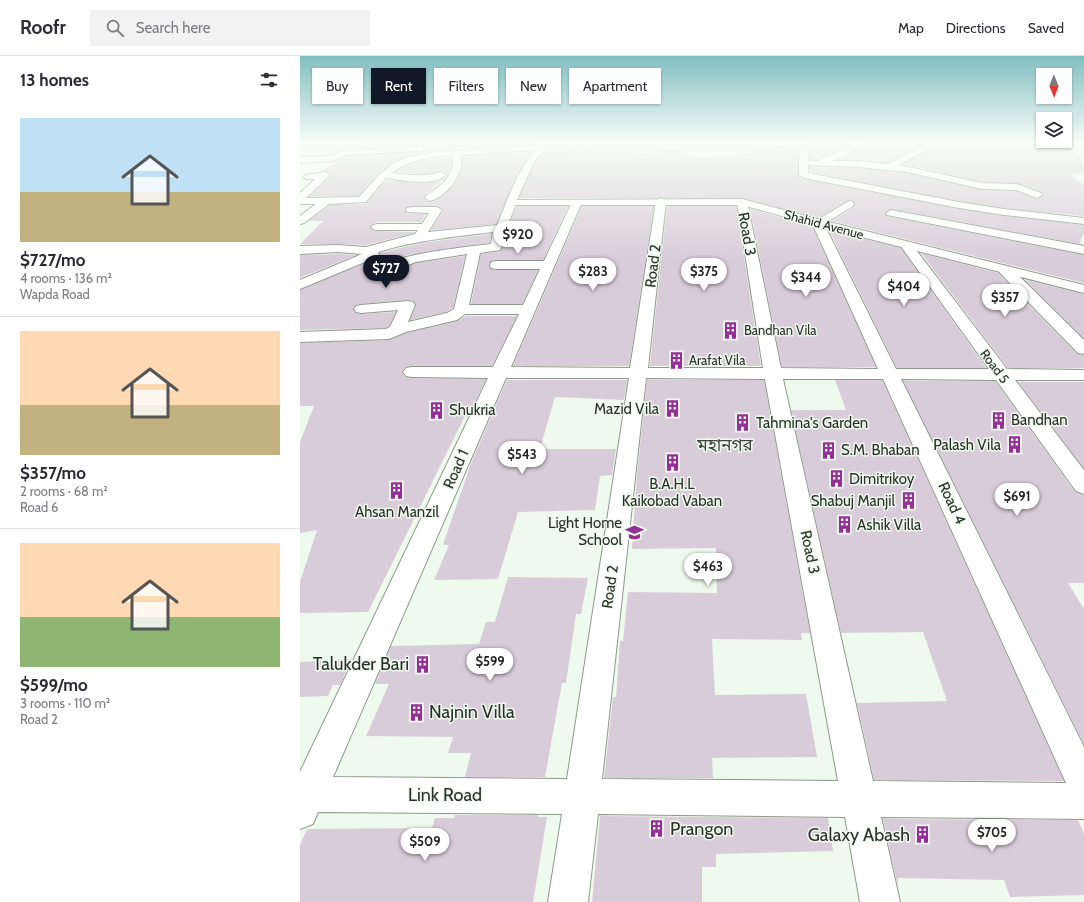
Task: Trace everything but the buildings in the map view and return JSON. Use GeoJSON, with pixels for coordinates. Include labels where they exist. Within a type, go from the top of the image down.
{"type":"FeatureCollection","features":[{"type":"Feature","properties":{"kind":"street"},"geometry":{"type":"LineString","coordinates":[[300,198],[318,181]]}},
{"type":"Feature","properties":{"kind":"street"},"geometry":{"type":"LineString","coordinates":[[300,201],[362,200],[378,181]]}},
{"type":"Feature","properties":{"kind":"street"},"geometry":{"type":"LineString","coordinates":[[430,198],[449,181]]}},
{"type":"Feature","properties":{"kind":"street"},"geometry":{"type":"LineString","coordinates":[[377,273],[398,264],[425,256],[496,247],[500,228],[503,226],[521,181]]}},
{"type":"Feature","properties":{"kind":"street"},"geometry":{"type":"LineString","coordinates":[[839,181],[1004,212],[1084,221]]}},
{"type":"Feature","properties":{"kind":"street"},"geometry":{"type":"LineString","coordinates":[[963,181],[982,186],[1017,187],[1037,195]]}},
{"type":"Feature","properties":{"kind":"street"},"geometry":{"type":"LineString","coordinates":[[300,222],[326,201]]}},
{"type":"Feature","properties":{"kind":"street","name":"Shahid Avenue"},"geometry":{"type":"LineString","coordinates":[[511,203],[661,201],[742,202],[818,223],[1084,290]]}},
{"type":"Feature","properties":{"kind":"street","name":"Road 2"},"geometry":{"type":"LineString","coordinates":[[568,902],[661,201]]}},
{"type":"Feature","properties":{"kind":"street","name":"Road 1"},"geometry":{"type":"LineString","coordinates":[[303,799],[577,202]]}},
{"type":"Feature","properties":{"kind":"street","name":"Road 3"},"geometry":{"type":"LineString","coordinates":[[742,202],[773,373],[880,902]]}},
{"type":"Feature","properties":{"kind":"street"},"geometry":{"type":"LineString","coordinates":[[818,223],[849,204]]}},
{"type":"Feature","properties":{"kind":"street"},"geometry":{"type":"LineString","coordinates":[[300,250],[332,248],[367,251],[422,232],[437,210],[411,210]]}},
{"type":"Feature","properties":{"kind":"street"},"geometry":{"type":"LineString","coordinates":[[994,244],[1002,233],[1004,212]]}},
{"type":"Feature","properties":{"kind":"street"},"geometry":{"type":"LineString","coordinates":[[891,213],[1002,233],[1084,250]]}},
{"type":"Feature","properties":{"kind":"street","name":"Road 4"},"geometry":{"type":"LineString","coordinates":[[818,223],[1084,784]]}},
{"type":"Feature","properties":{"kind":"street"},"geometry":{"type":"LineString","coordinates":[[300,225],[314,225]]}},
{"type":"Feature","properties":{"kind":"street"},"geometry":{"type":"LineString","coordinates":[[377,227],[422,232],[500,228]]}},
{"type":"Feature","properties":{"kind":"street","name":"Road 5"},"geometry":{"type":"LineString","coordinates":[[906,245],[1084,486]]}},
{"type":"Feature","properties":{"kind":"street"},"geometry":{"type":"LineString","coordinates":[[300,337],[389,334],[397,330],[452,317],[461,310],[474,250]]}},
{"type":"Feature","properties":{"kind":"street"},"geometry":{"type":"LineString","coordinates":[[300,285],[372,254],[367,251]]}},
{"type":"Feature","properties":{"kind":"street"},"geometry":{"type":"LineString","coordinates":[[496,265],[548,265]]}},
{"type":"Feature","properties":{"kind":"street"},"geometry":{"type":"LineString","coordinates":[[1005,270],[1084,349]]}},
{"type":"Feature","properties":{"kind":"street"},"geometry":{"type":"LineString","coordinates":[[361,309],[408,305],[397,330]]}},
{"type":"Feature","properties":{"kind":"street"},"geometry":{"type":"LineString","coordinates":[[461,310],[528,309]]}},
{"type":"Feature","properties":{"kind":"street"},"geometry":{"type":"LineString","coordinates":[[412,372],[1084,375]]}},
{"type":"Feature","properties":{"kind":"street","name":"Link Road"},"geometry":{"type":"LineString","coordinates":[[303,799],[582,796],[1084,801]]}},
{"type":"Feature","properties":{"kind":"place","name":"Bandhan Vila"},"geometry":{"type":"Point","coordinates":[731,330]}},
{"type":"Feature","properties":{"kind":"place","name":"Arafat Vila"},"geometry":{"type":"Point","coordinates":[676,360]}},
{"type":"Feature","properties":{"kind":"place","name":"Mazid Vila"},"geometry":{"type":"Point","coordinates":[672,409]}},
{"type":"Feature","properties":{"kind":"place","name":"Shukria"},"geometry":{"type":"Point","coordinates":[436,410]}},
{"type":"Feature","properties":{"kind":"place","name":"Bandhan"},"geometry":{"type":"Point","coordinates":[998,420]}},
{"type":"Feature","properties":{"kind":"place","name":"Tahmina's Garden"},"geometry":{"type":"Point","coordinates":[743,423]}},
{"type":"Feature","properties":{"kind":"place","name":"Palash Vila"},"geometry":{"type":"Point","coordinates":[1014,445]}},
{"type":"Feature","properties":{"kind":"place","name":"S.M. Bhaban"},"geometry":{"type":"Point","coordinates":[828,450]}},
{"type":"Feature","properties":{"kind":"place","name":"B.A.H.L Kaikobad Vaban"},"geometry":{"type":"Point","coordinates":[672,463]}},
{"type":"Feature","properties":{"kind":"place","name":"Dimitrikoy"},"geometry":{"type":"Point","coordinates":[836,479]}},
{"type":"Feature","properties":{"kind":"place","name":"Ahsan Manzil"},"geometry":{"type":"Point","coordinates":[397,491]}},
{"type":"Feature","properties":{"kind":"place","name":"Shabuj Manjil"},"geometry":{"type":"Point","coordinates":[908,501]}},
{"type":"Feature","properties":{"kind":"place","name":"Ashik Villa"},"geometry":{"type":"Point","coordinates":[844,525]}},
{"type":"Feature","properties":{"kind":"place","name":"Light Home School"},"geometry":{"type":"Point","coordinates":[635,532]}},
{"type":"Feature","properties":{"kind":"place","name":"Talukder Bari"},"geometry":{"type":"Point","coordinates":[422,664]}},
{"type":"Feature","properties":{"kind":"place","name":"Najnin Villa"},"geometry":{"type":"Point","coordinates":[416,712]}},
{"type":"Feature","properties":{"kind":"place","name":"Prangon"},"geometry":{"type":"Point","coordinates":[657,829]}},
{"type":"Feature","properties":{"kind":"place","name":"Galaxy Abash"},"geometry":{"type":"Point","coordinates":[923,835]}},
{"type":"Feature","properties":{"kind":"district","name":"মহানগর"},"geometry":{"type":"Point","coordinates":[725,445]}}]}
